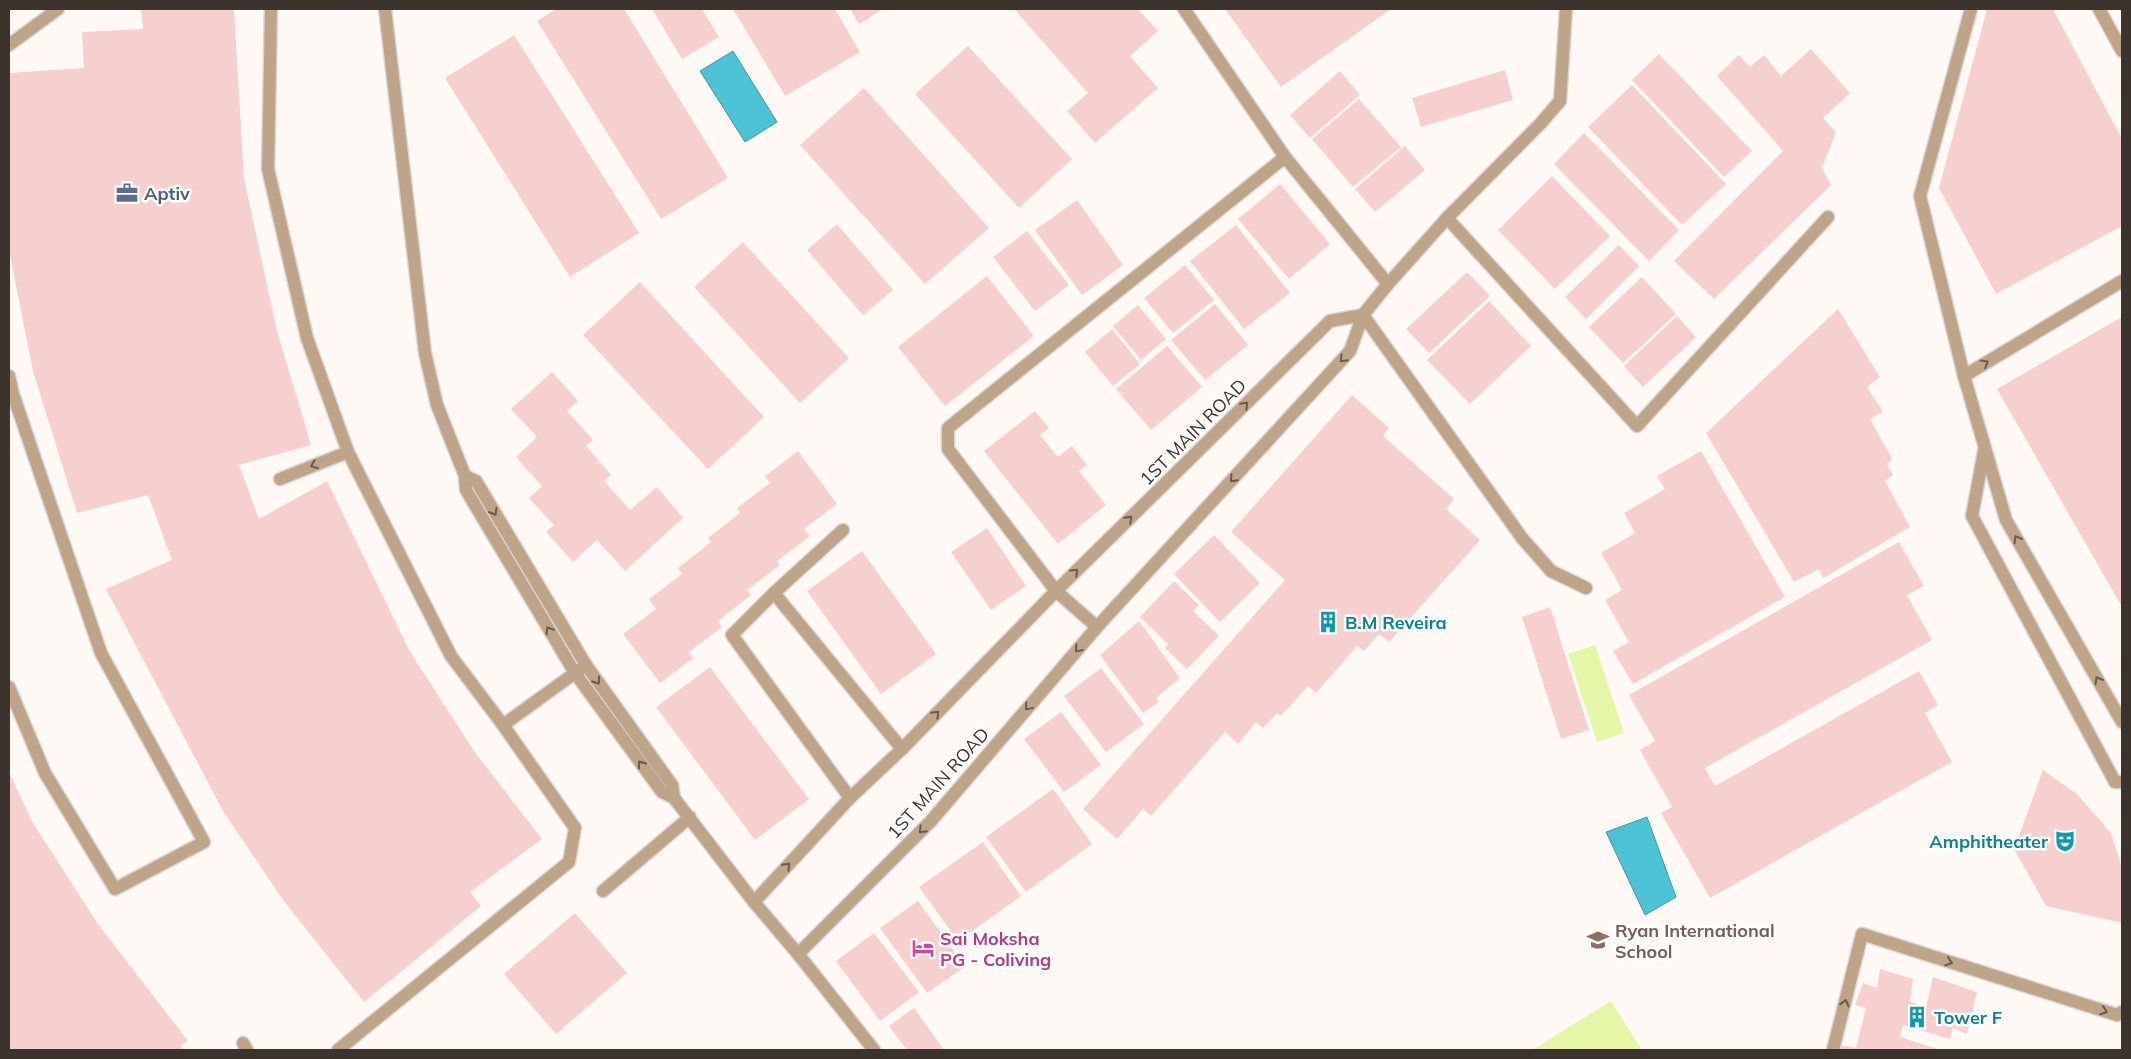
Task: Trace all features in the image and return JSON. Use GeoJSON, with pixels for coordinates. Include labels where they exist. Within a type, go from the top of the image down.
{"type":"FeatureCollection","features":[{"type":"Feature","properties":{"kind":"street"},"geometry":{"type":"LineString","coordinates":[[9,45],[58,9]]}},
{"type":"Feature","properties":{"kind":"street"},"geometry":{"type":"LineString","coordinates":[[270,9],[268,169],[307,338],[348,452],[452,656],[575,828],[569,862],[338,1050]]}},
{"type":"Feature","properties":{"kind":"street"},"geometry":{"type":"LineString","coordinates":[[385,9],[425,353],[437,405],[465,476],[466,490],[575,673],[662,792],[674,798],[754,902],[874,1050]]}},
{"type":"Feature","properties":{"kind":"street"},"geometry":{"type":"LineString","coordinates":[[1184,9],[1285,157],[1388,284]]}},
{"type":"Feature","properties":{"kind":"street","name":"1ST MAIN ROAD"},"geometry":{"type":"LineString","coordinates":[[798,954],[931,821],[1097,627],[1350,351],[1363,315],[1388,284],[1447,218],[1541,123],[1560,101],[1566,9]]}},
{"type":"Feature","properties":{"kind":"street"},"geometry":{"type":"LineString","coordinates":[[1971,9],[1920,196],[1964,376],[2006,520],[2122,722]]}},
{"type":"Feature","properties":{"kind":"street"},"geometry":{"type":"LineString","coordinates":[[2100,9],[2122,51]]}},
{"type":"Feature","properties":{"kind":"street"},"geometry":{"type":"LineString","coordinates":[[1097,627],[1056,591],[948,449],[948,428],[1285,157]]}},
{"type":"Feature","properties":{"kind":"street"},"geometry":{"type":"LineString","coordinates":[[1447,218],[1637,426],[1828,218]]}},
{"type":"Feature","properties":{"kind":"street"},"geometry":{"type":"LineString","coordinates":[[1964,376],[2122,281]]}},
{"type":"Feature","properties":{"kind":"street"},"geometry":{"type":"LineString","coordinates":[[1363,315],[1522,538],[1551,571],[1586,588]]}},
{"type":"Feature","properties":{"kind":"street","name":"1ST MAIN ROAD"},"geometry":{"type":"LineString","coordinates":[[754,902],[850,798],[902,749],[1056,591],[1330,321],[1363,315]]}},
{"type":"Feature","properties":{"kind":"street"},"geometry":{"type":"LineString","coordinates":[[9,376],[13,394],[101,653],[204,842],[115,890],[45,773],[9,687]]}},
{"type":"Feature","properties":{"kind":"street"},"geometry":{"type":"LineString","coordinates":[[1985,448],[1972,516],[2115,782],[2122,782]]}},
{"type":"Feature","properties":{"kind":"street"},"geometry":{"type":"LineString","coordinates":[[280,479],[348,452]]}},
{"type":"Feature","properties":{"kind":"street"},"geometry":{"type":"LineString","coordinates":[[465,476],[476,481],[586,665],[672,785],[674,798]]}},
{"type":"Feature","properties":{"kind":"street"},"geometry":{"type":"LineString","coordinates":[[843,530],[774,593],[732,635],[850,798]]}},
{"type":"Feature","properties":{"kind":"street"},"geometry":{"type":"LineString","coordinates":[[774,593],[902,749]]}},
{"type":"Feature","properties":{"kind":"street"},"geometry":{"type":"LineString","coordinates":[[503,725],[586,665]]}},
{"type":"Feature","properties":{"kind":"street"},"geometry":{"type":"LineString","coordinates":[[603,892],[690,818]]}},
{"type":"Feature","properties":{"kind":"street"},"geometry":{"type":"LineString","coordinates":[[1833,1050],[1862,934],[2118,1015],[2122,1012]]}},
{"type":"Feature","properties":{"kind":"green space"},"geometry":{"type":"Polygon","coordinates":[[[1595,645],[1624,733],[1597,742],[1568,654],[1595,645]]]}},
{"type":"Feature","properties":{"kind":"green space"},"geometry":{"type":"Polygon","coordinates":[[[1611,1001],[1642,1050],[1532,1050],[1611,1001]]]}},
{"type":"Feature","properties":{"kind":"water"},"geometry":{"type":"Polygon","coordinates":[[[733,51],[777,122],[745,142],[700,71],[733,51]]]}},
{"type":"Feature","properties":{"kind":"water"},"geometry":{"type":"Polygon","coordinates":[[[1647,817],[1676,897],[1645,915],[1606,832],[1647,817]]]}},
{"type":"Feature","properties":{"kind":"building"},"geometry":{"type":"Polygon","coordinates":[[[141,9],[234,9],[244,178],[277,331],[311,445],[239,465],[259,519],[327,481],[409,650],[474,751],[542,839],[470,892],[481,906],[364,1002],[283,900],[223,811],[106,589],[172,560],[148,495],[77,513],[33,371],[9,250],[9,73],[84,68],[82,32],[143,29],[141,9]]]}},
{"type":"Feature","properties":{"kind":"building"},"geometry":{"type":"Polygon","coordinates":[[[556,9],[624,9],[728,178],[661,219],[537,21],[556,9]]]}},
{"type":"Feature","properties":{"kind":"building"},"geometry":{"type":"Polygon","coordinates":[[[652,9],[702,9],[719,37],[682,59],[652,9]]]}},
{"type":"Feature","properties":{"kind":"building"},"geometry":{"type":"Polygon","coordinates":[[[733,9],[835,9],[860,52],[785,96],[733,9]]]}},
{"type":"Feature","properties":{"kind":"building"},"geometry":{"type":"Polygon","coordinates":[[[850,9],[883,9],[859,24],[850,9]]]}},
{"type":"Feature","properties":{"kind":"building"},"geometry":{"type":"Polygon","coordinates":[[[1014,9],[1138,9],[1158,31],[1130,56],[1158,88],[1095,143],[1067,111],[1088,93],[1014,9]]]}},
{"type":"Feature","properties":{"kind":"building"},"geometry":{"type":"Polygon","coordinates":[[[1225,9],[1391,9],[1281,87],[1225,9]]]}},
{"type":"Feature","properties":{"kind":"building"},"geometry":{"type":"Polygon","coordinates":[[[1987,9],[2053,9],[2122,139],[2122,226],[1996,294],[1939,188],[1987,9]]]}},
{"type":"Feature","properties":{"kind":"building"},"geometry":{"type":"Polygon","coordinates":[[[514,35],[639,233],[570,277],[445,78],[514,35]]]}},
{"type":"Feature","properties":{"kind":"building"},"geometry":{"type":"Polygon","coordinates":[[[968,46],[1072,159],[1019,208],[915,94],[968,46]]]}},
{"type":"Feature","properties":{"kind":"building"},"geometry":{"type":"Polygon","coordinates":[[[1811,49],[1850,93],[1823,118],[1836,132],[1822,168],[1831,185],[1714,299],[1674,261],[1783,151],[1717,76],[1739,55],[1750,67],[1764,55],[1781,76],[1811,49]]]}},
{"type":"Feature","properties":{"kind":"building"},"geometry":{"type":"Polygon","coordinates":[[[1659,54],[1752,151],[1724,177],[1632,80],[1659,54]]]}},
{"type":"Feature","properties":{"kind":"building"},"geometry":{"type":"Polygon","coordinates":[[[1505,70],[1513,100],[1421,127],[1412,98],[1505,70]]]}},
{"type":"Feature","properties":{"kind":"building"},"geometry":{"type":"Polygon","coordinates":[[[1340,71],[1360,95],[1310,138],[1290,115],[1340,71]]]}},
{"type":"Feature","properties":{"kind":"building"},"geometry":{"type":"Polygon","coordinates":[[[1632,85],[1726,184],[1682,225],[1588,127],[1632,85]]]}},
{"type":"Feature","properties":{"kind":"building"},"geometry":{"type":"Polygon","coordinates":[[[864,88],[989,228],[925,284],[800,145],[864,88]]]}},
{"type":"Feature","properties":{"kind":"building"},"geometry":{"type":"Polygon","coordinates":[[[1359,99],[1401,147],[1353,187],[1312,139],[1359,99]]]}},
{"type":"Feature","properties":{"kind":"building"},"geometry":{"type":"Polygon","coordinates":[[[1584,133],[1679,230],[1649,261],[1554,164],[1584,133]]]}},
{"type":"Feature","properties":{"kind":"building"},"geometry":{"type":"Polygon","coordinates":[[[1405,146],[1425,170],[1375,212],[1355,189],[1405,146]]]}},
{"type":"Feature","properties":{"kind":"building"},"geometry":{"type":"Polygon","coordinates":[[[1552,176],[1610,236],[1555,289],[1498,230],[1552,176]]]}},
{"type":"Feature","properties":{"kind":"building"},"geometry":{"type":"Polygon","coordinates":[[[1280,184],[1330,244],[1289,279],[1238,219],[1280,184]]]}},
{"type":"Feature","properties":{"kind":"building"},"geometry":{"type":"Polygon","coordinates":[[[1077,200],[1123,265],[1082,295],[1035,230],[1077,200]]]}},
{"type":"Feature","properties":{"kind":"building"},"geometry":{"type":"Polygon","coordinates":[[[837,224],[893,290],[863,315],[807,250],[837,224]]]}},
{"type":"Feature","properties":{"kind":"building"},"geometry":{"type":"Polygon","coordinates":[[[1236,225],[1290,293],[1244,329],[1190,261],[1236,225]]]}},
{"type":"Feature","properties":{"kind":"building"},"geometry":{"type":"Polygon","coordinates":[[[1027,231],[1069,285],[1035,311],[993,257],[1027,231]]]}},
{"type":"Feature","properties":{"kind":"building"},"geometry":{"type":"Polygon","coordinates":[[[743,242],[849,358],[800,403],[694,287],[743,242]]]}},
{"type":"Feature","properties":{"kind":"building"},"geometry":{"type":"Polygon","coordinates":[[[1619,245],[1639,266],[1586,319],[1565,297],[1619,245]]]}},
{"type":"Feature","properties":{"kind":"building"},"geometry":{"type":"Polygon","coordinates":[[[1185,265],[1214,300],[1173,333],[1144,298],[1185,265]]]}},
{"type":"Feature","properties":{"kind":"building"},"geometry":{"type":"Polygon","coordinates":[[[1467,272],[1490,296],[1429,353],[1406,329],[1467,272]]]}},
{"type":"Feature","properties":{"kind":"building"},"geometry":{"type":"Polygon","coordinates":[[[987,276],[1034,336],[945,406],[898,347],[987,276]]]}},
{"type":"Feature","properties":{"kind":"building"},"geometry":{"type":"Polygon","coordinates":[[[1642,277],[1676,314],[1623,363],[1589,327],[1642,277]]]}},
{"type":"Feature","properties":{"kind":"building"},"geometry":{"type":"Polygon","coordinates":[[[640,282],[764,417],[708,469],[583,335],[640,282]]]}},
{"type":"Feature","properties":{"kind":"building"},"geometry":{"type":"Polygon","coordinates":[[[1489,301],[1531,346],[1470,404],[1427,360],[1489,301]]]}},
{"type":"Feature","properties":{"kind":"building"},"geometry":{"type":"Polygon","coordinates":[[[1215,304],[1248,345],[1205,380],[1171,340],[1215,304]]]}},
{"type":"Feature","properties":{"kind":"building"},"geometry":{"type":"Polygon","coordinates":[[[1138,305],[1166,339],[1141,360],[1113,326],[1138,305]]]}},
{"type":"Feature","properties":{"kind":"building"},"geometry":{"type":"Polygon","coordinates":[[[1838,309],[1880,377],[1867,387],[1883,412],[1870,419],[1892,459],[1887,464],[1893,475],[1885,481],[1910,527],[1823,578],[1819,569],[1794,582],[1706,433],[1838,309]]]}},
{"type":"Feature","properties":{"kind":"building"},"geometry":{"type":"Polygon","coordinates":[[[1677,316],[1696,337],[1643,387],[1624,366],[1677,316]]]}},
{"type":"Feature","properties":{"kind":"building"},"geometry":{"type":"Polygon","coordinates":[[[2122,317],[2122,607],[1997,389],[2122,317]]]}},
{"type":"Feature","properties":{"kind":"building"},"geometry":{"type":"Polygon","coordinates":[[[1112,329],[1140,364],[1113,386],[1085,352],[1112,329]]]}},
{"type":"Feature","properties":{"kind":"building"},"geometry":{"type":"Polygon","coordinates":[[[1167,346],[1202,387],[1151,430],[1116,389],[1167,346]]]}},
{"type":"Feature","properties":{"kind":"building"},"geometry":{"type":"Polygon","coordinates":[[[552,372],[578,401],[567,411],[593,440],[586,446],[611,475],[604,481],[630,510],[657,487],[683,518],[625,571],[597,540],[573,562],[546,532],[554,525],[529,498],[542,486],[516,457],[537,437],[511,409],[552,372]]]}},
{"type":"Feature","properties":{"kind":"building","name":"B.M Reveira"},"geometry":{"type":"Polygon","coordinates":[[[1352,395],[1389,428],[1383,436],[1454,499],[1446,509],[1480,540],[1389,642],[1379,634],[1364,651],[1357,646],[1316,693],[1308,686],[1281,716],[1277,713],[1263,728],[1256,722],[1238,744],[1225,732],[1151,816],[1143,809],[1117,839],[1083,809],[1285,580],[1231,532],[1352,395]]]}},
{"type":"Feature","properties":{"kind":"building"},"geometry":{"type":"Polygon","coordinates":[[[1035,411],[1049,428],[1040,435],[1058,457],[1072,446],[1087,465],[1079,471],[1106,505],[1058,544],[984,451],[1035,411]]]}},
{"type":"Feature","properties":{"kind":"building"},"geometry":{"type":"Polygon","coordinates":[[[798,451],[837,504],[804,529],[810,536],[777,561],[780,565],[747,590],[751,595],[718,621],[722,627],[689,652],[693,658],[660,683],[623,634],[656,609],[649,599],[682,574],[678,568],[711,542],[708,538],[740,513],[737,508],[770,483],[765,476],[798,451]]]}},
{"type":"Feature","properties":{"kind":"building"},"geometry":{"type":"Polygon","coordinates":[[[1701,451],[1785,597],[1633,684],[1613,651],[1629,642],[1605,600],[1622,590],[1601,553],[1635,533],[1624,513],[1665,489],[1657,476],[1701,451]]]}},
{"type":"Feature","properties":{"kind":"building"},"geometry":{"type":"Polygon","coordinates":[[[987,528],[1026,586],[991,610],[951,552],[987,528]]]}},
{"type":"Feature","properties":{"kind":"building"},"geometry":{"type":"Polygon","coordinates":[[[1214,535],[1260,583],[1220,622],[1174,574],[1214,535]]]}},
{"type":"Feature","properties":{"kind":"building"},"geometry":{"type":"Polygon","coordinates":[[[1899,542],[1924,586],[1907,595],[1932,640],[1705,768],[1715,786],[1919,671],[1938,705],[1925,713],[1952,762],[1710,898],[1661,813],[1672,807],[1640,750],[1655,741],[1629,695],[1899,542]]]}},
{"type":"Feature","properties":{"kind":"building"},"geometry":{"type":"Polygon","coordinates":[[[862,551],[936,654],[881,694],[807,591],[862,551]]]}},
{"type":"Feature","properties":{"kind":"building"},"geometry":{"type":"Polygon","coordinates":[[[1174,581],[1199,605],[1193,611],[1219,636],[1187,669],[1165,648],[1168,644],[1140,617],[1174,581]]]}},
{"type":"Feature","properties":{"kind":"building"},"geometry":{"type":"Polygon","coordinates":[[[1550,607],[1589,730],[1561,739],[1522,617],[1550,607]]]}},
{"type":"Feature","properties":{"kind":"building"},"geometry":{"type":"Polygon","coordinates":[[[1139,621],[1180,678],[1156,698],[1159,702],[1143,713],[1100,655],[1139,621]]]}},
{"type":"Feature","properties":{"kind":"building"},"geometry":{"type":"Polygon","coordinates":[[[710,667],[809,799],[755,840],[656,707],[710,667]]]}},
{"type":"Feature","properties":{"kind":"building"},"geometry":{"type":"Polygon","coordinates":[[[1101,668],[1144,724],[1106,752],[1064,696],[1101,668]]]}},
{"type":"Feature","properties":{"kind":"building"},"geometry":{"type":"Polygon","coordinates":[[[1061,712],[1101,765],[1064,792],[1024,739],[1061,712]]]}},
{"type":"Feature","properties":{"kind":"building","name":"Amphitheater"},"geometry":{"type":"Polygon","coordinates":[[[2043,770],[2077,794],[2111,833],[2122,868],[2122,923],[2046,906],[2014,849],[2043,770]]]}},
{"type":"Feature","properties":{"kind":"building"},"geometry":{"type":"Polygon","coordinates":[[[9,772],[33,823],[98,924],[188,1041],[181,1045],[184,1050],[9,1050],[9,772]]]}},
{"type":"Feature","properties":{"kind":"building"},"geometry":{"type":"Polygon","coordinates":[[[1053,789],[1092,844],[1026,892],[986,837],[1053,789]]]}},
{"type":"Feature","properties":{"kind":"building"},"geometry":{"type":"Polygon","coordinates":[[[983,842],[1021,896],[958,941],[919,887],[983,842]]]}},
{"type":"Feature","properties":{"kind":"building","name":"Sai Moksha PG - Coliving"},"geometry":{"type":"Polygon","coordinates":[[[918,901],[965,967],[927,993],[880,928],[918,901]]]}},
{"type":"Feature","properties":{"kind":"building"},"geometry":{"type":"Polygon","coordinates":[[[575,913],[627,973],[556,1034],[504,974],[575,913]]]}},
{"type":"Feature","properties":{"kind":"building"},"geometry":{"type":"Polygon","coordinates":[[[874,933],[919,992],[880,1021],[836,961],[874,933]]]}},
{"type":"Feature","properties":{"kind":"building","name":"Tower F"},"geometry":{"type":"Polygon","coordinates":[[[1880,969],[1913,979],[1910,1001],[1926,1008],[1933,977],[1977,992],[1967,1034],[1953,1028],[1950,1039],[1903,1025],[1900,1037],[1941,1050],[1839,1050],[1840,1045],[1856,1048],[1866,1008],[1855,1005],[1863,983],[1877,988],[1880,969]]]}},
{"type":"Feature","properties":{"kind":"building"},"geometry":{"type":"Polygon","coordinates":[[[914,1008],[944,1050],[907,1050],[889,1026],[914,1008]]]}},
{"type":"Feature","properties":{"kind":"place","name":"Aptiv"},"geometry":{"type":"Point","coordinates":[127,193]}},
{"type":"Feature","properties":{"kind":"place","name":"B.M Reveira"},"geometry":{"type":"Point","coordinates":[1328,622]}},
{"type":"Feature","properties":{"kind":"place","name":"Amphitheater"},"geometry":{"type":"Point","coordinates":[2065,841]}},
{"type":"Feature","properties":{"kind":"place","name":"Ryan International School"},"geometry":{"type":"Point","coordinates":[1598,940]}},
{"type":"Feature","properties":{"kind":"place","name":"Sai Moksha PG - Coliving"},"geometry":{"type":"Point","coordinates":[923,948]}},
{"type":"Feature","properties":{"kind":"place","name":"Tower F"},"geometry":{"type":"Point","coordinates":[1917,1017]}}]}
